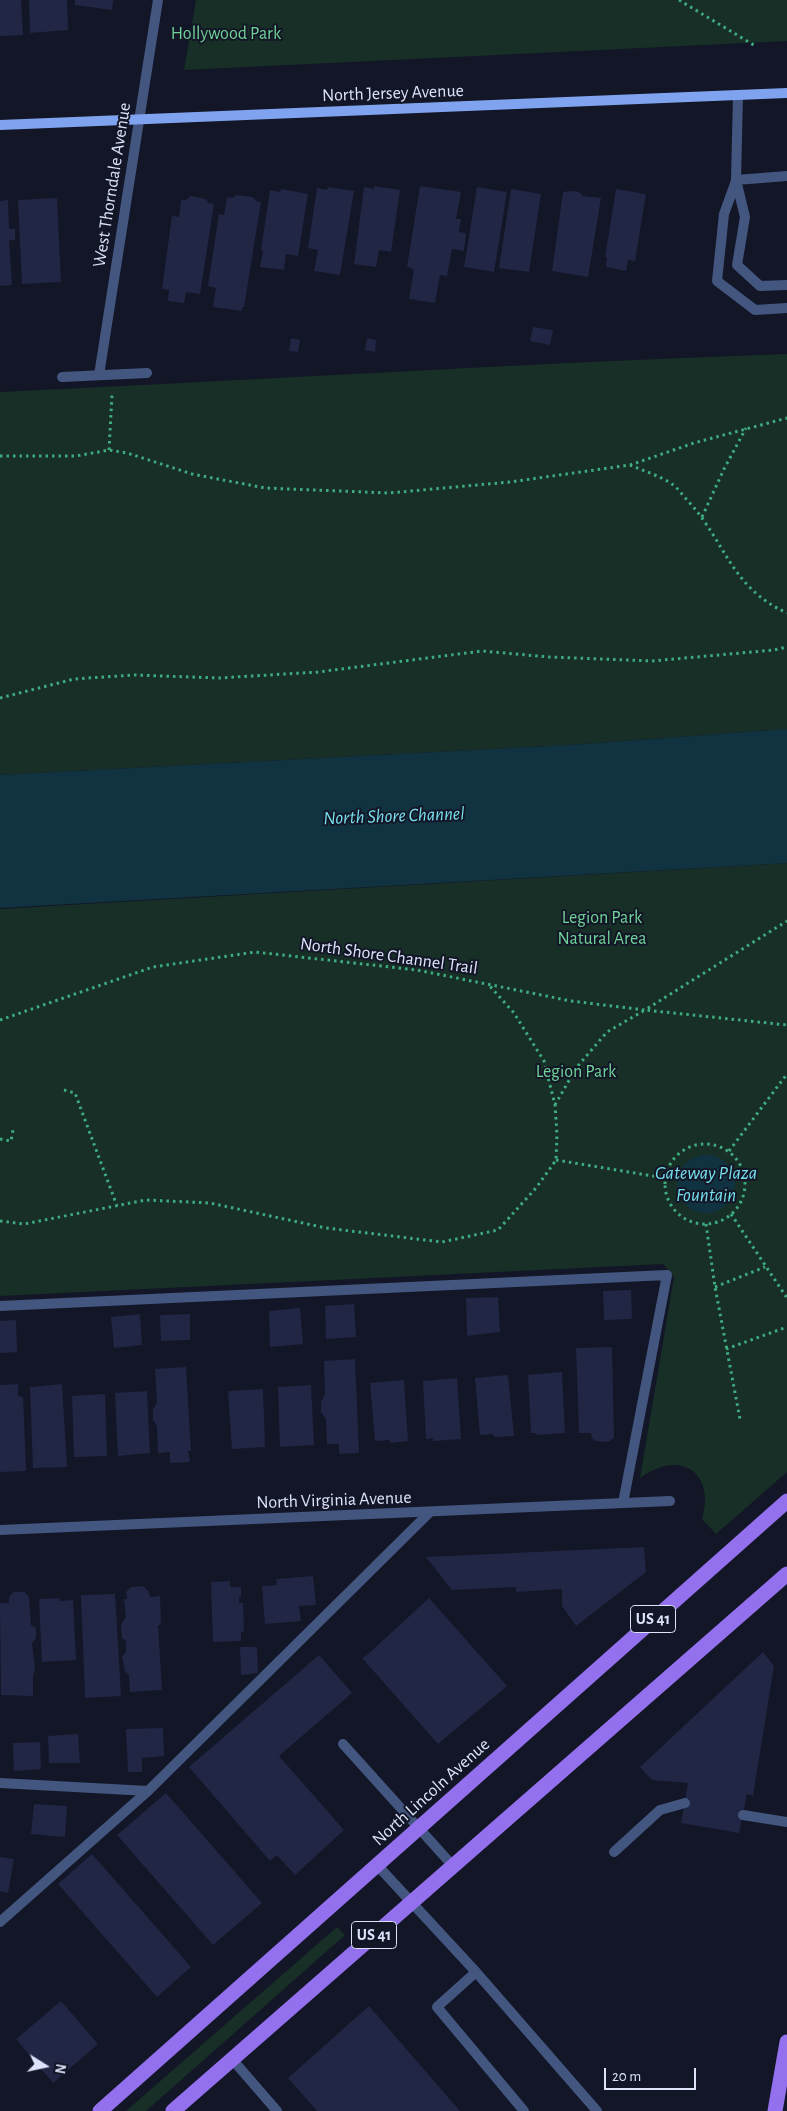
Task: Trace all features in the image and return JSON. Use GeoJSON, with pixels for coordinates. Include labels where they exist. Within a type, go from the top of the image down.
{"type":"FeatureCollection","features":[{"type":"Feature","properties":{"kind":"main road","name":"North Jersey Avenue"},"geometry":{"type":"LineString","coordinates":[[0,125],[787,94]]}},
{"type":"Feature","properties":{"kind":"main road","name":"North Lincoln Avenue"},"geometry":{"type":"LineString","coordinates":[[100,2111],[787,1501]]}},
{"type":"Feature","properties":{"kind":"main road","name":"US 41"},"geometry":{"type":"LineString","coordinates":[[173,2111],[787,1574]]}},
{"type":"Feature","properties":{"kind":"main road"},"geometry":{"type":"LineString","coordinates":[[775,2111],[787,2042]]}},
{"type":"Feature","properties":{"kind":"street","name":"West Thorndale Avenue"},"geometry":{"type":"LineString","coordinates":[[98,375],[158,0]]}},
{"type":"Feature","properties":{"kind":"street"},"geometry":{"type":"LineString","coordinates":[[738,96],[736,180],[744,217],[737,265],[760,286],[787,285]]}},
{"type":"Feature","properties":{"kind":"street"},"geometry":{"type":"LineString","coordinates":[[736,180],[787,176]]}},
{"type":"Feature","properties":{"kind":"street"},"geometry":{"type":"LineString","coordinates":[[736,180],[724,214],[717,281],[755,310],[787,308]]}},
{"type":"Feature","properties":{"kind":"street"},"geometry":{"type":"LineString","coordinates":[[62,377],[147,373]]}},
{"type":"Feature","properties":{"kind":"street"},"geometry":{"type":"LineString","coordinates":[[0,1306],[667,1275],[623,1503]]}},
{"type":"Feature","properties":{"kind":"street","name":"North Virginia Avenue"},"geometry":{"type":"LineString","coordinates":[[0,1530],[670,1501]]}},
{"type":"Feature","properties":{"kind":"street"},"geometry":{"type":"LineString","coordinates":[[0,1922],[148,1791],[430,1512]]}},
{"type":"Feature","properties":{"kind":"street"},"geometry":{"type":"LineString","coordinates":[[343,1744],[453,1866]]}},
{"type":"Feature","properties":{"kind":"street"},"geometry":{"type":"LineString","coordinates":[[0,1783],[148,1791]]}},
{"type":"Feature","properties":{"kind":"street"},"geometry":{"type":"LineString","coordinates":[[614,1852],[660,1810],[685,1803]]}},
{"type":"Feature","properties":{"kind":"street"},"geometry":{"type":"LineString","coordinates":[[743,1815],[787,1822]]}},
{"type":"Feature","properties":{"kind":"street"},"geometry":{"type":"LineString","coordinates":[[377,1864],[476,1972],[597,2111]]}},
{"type":"Feature","properties":{"kind":"street"},"geometry":{"type":"LineString","coordinates":[[476,1972],[437,2007],[524,2111]]}},
{"type":"Feature","properties":{"kind":"street"},"geometry":{"type":"LineString","coordinates":[[232,2059],[277,2111]]}},
{"type":"Feature","properties":{"kind":"path"},"geometry":{"type":"LineString","coordinates":[[679,0],[757,47]]}},
{"type":"Feature","properties":{"kind":"path"},"geometry":{"type":"LineString","coordinates":[[98,375],[113,388],[109,450]]}},
{"type":"Feature","properties":{"kind":"path"},"geometry":{"type":"LineString","coordinates":[[0,456],[76,456],[109,450],[127,453],[192,474],[265,488],[389,493],[510,482],[630,464],[694,443],[787,418]]}},
{"type":"Feature","properties":{"kind":"path"},"geometry":{"type":"LineString","coordinates":[[702,517],[746,428]]}},
{"type":"Feature","properties":{"kind":"path"},"geometry":{"type":"LineString","coordinates":[[630,464],[672,484],[702,517],[730,566],[750,589],[776,608],[787,613]]}},
{"type":"Feature","properties":{"kind":"path"},"geometry":{"type":"LineString","coordinates":[[0,698],[74,679],[134,675],[219,678],[298,673],[482,651],[549,657],[652,661],[774,650],[787,647]]}},
{"type":"Feature","properties":{"kind":"path"},"geometry":{"type":"LineString","coordinates":[[555,1105],[576,1068],[607,1032],[787,921]]}},
{"type":"Feature","properties":{"kind":"path","name":"North Shore Channel Trail"},"geometry":{"type":"LineString","coordinates":[[0,1020],[153,967],[255,952],[417,970],[571,1001],[787,1025]]}},
{"type":"Feature","properties":{"kind":"path"},"geometry":{"type":"LineString","coordinates":[[0,1221],[24,1224],[146,1200],[210,1203],[326,1228],[442,1242],[498,1230],[536,1188],[556,1160],[555,1105],[544,1061],[514,1014],[488,984]]}},
{"type":"Feature","properties":{"kind":"path"},"geometry":{"type":"LineString","coordinates":[[729,1151],[787,1074]]}},
{"type":"Feature","properties":{"kind":"path"},"geometry":{"type":"LineString","coordinates":[[64,1090],[75,1093],[118,1206]]}},
{"type":"Feature","properties":{"kind":"path"},"geometry":{"type":"LineString","coordinates":[[0,1138],[11,1141],[13,1130]]}},
{"type":"Feature","properties":{"kind":"path"},"geometry":{"type":"LineString","coordinates":[[703,1144],[709,1144],[729,1151],[743,1171],[745,1182],[739,1205],[731,1214],[719,1222],[706,1224],[692,1222],[680,1216],[670,1205],[665,1192],[665,1178],[673,1159],[689,1146],[703,1144]]}},
{"type":"Feature","properties":{"kind":"path"},"geometry":{"type":"LineString","coordinates":[[556,1160],[665,1178]]}},
{"type":"Feature","properties":{"kind":"path"},"geometry":{"type":"LineString","coordinates":[[731,1214],[787,1298]]}},
{"type":"Feature","properties":{"kind":"path"},"geometry":{"type":"LineString","coordinates":[[706,1224],[715,1287],[740,1418]]}},
{"type":"Feature","properties":{"kind":"path"},"geometry":{"type":"LineString","coordinates":[[715,1287],[765,1267]]}},
{"type":"Feature","properties":{"kind":"path"},"geometry":{"type":"LineString","coordinates":[[726,1349],[787,1327]]}},
{"type":"Feature","properties":{"kind":"green space","name":"Hollywood Park"},"geometry":{"type":"Polygon","coordinates":[[[196,0],[787,0],[787,41],[184,70],[196,0]]]}},
{"type":"Feature","properties":{"kind":"green space"},"geometry":{"type":"Polygon","coordinates":[[[787,354],[787,729],[570,745],[0,775],[0,392],[590,362],[787,354]]]}},
{"type":"Feature","properties":{"kind":"green space","name":"Legion Park"},"geometry":{"type":"Polygon","coordinates":[[[787,863],[787,1472],[716,1534],[702,1519],[705,1502],[704,1488],[699,1477],[691,1470],[680,1466],[668,1465],[654,1469],[640,1478],[674,1277],[663,1264],[0,1296],[0,909],[787,863]]]}},
{"type":"Feature","properties":{"kind":"green space"},"geometry":{"type":"Polygon","coordinates":[[[337,1927],[345,1935],[146,2111],[126,2111],[337,1927]]]}},
{"type":"Feature","properties":{"kind":"water","name":"North Shore Channel"},"geometry":{"type":"Polygon","coordinates":[[[787,729],[787,863],[0,908],[0,775],[570,745],[787,729]]]}},
{"type":"Feature","properties":{"kind":"water","name":"Gateway Plaza Fountain"},"geometry":{"type":"Polygon","coordinates":[[[700,1155],[712,1155],[727,1163],[735,1178],[735,1190],[727,1205],[712,1213],[700,1213],[685,1205],[677,1190],[677,1178],[685,1163],[700,1155]]]}},
{"type":"Feature","properties":{"kind":"building"},"geometry":{"type":"Polygon","coordinates":[[[0,0],[21,0],[23,35],[0,36],[0,0]]]}},
{"type":"Feature","properties":{"kind":"building"},"geometry":{"type":"Polygon","coordinates":[[[29,0],[67,0],[68,30],[30,33],[29,0]]]}},
{"type":"Feature","properties":{"kind":"building"},"geometry":{"type":"Polygon","coordinates":[[[75,0],[113,0],[112,10],[75,5],[75,0]]]}},
{"type":"Feature","properties":{"kind":"building"},"geometry":{"type":"Polygon","coordinates":[[[374,186],[400,190],[391,252],[379,250],[376,267],[354,264],[364,187],[374,189],[374,186]]]}},
{"type":"Feature","properties":{"kind":"building"},"geometry":{"type":"Polygon","coordinates":[[[420,186],[461,192],[456,219],[461,219],[459,232],[466,233],[464,251],[452,249],[447,276],[440,275],[435,303],[409,299],[414,269],[407,267],[420,186]]]}},
{"type":"Feature","properties":{"kind":"building"},"geometry":{"type":"Polygon","coordinates":[[[328,187],[354,191],[340,275],[314,271],[318,250],[308,248],[317,188],[327,190],[328,187]]]}},
{"type":"Feature","properties":{"kind":"building"},"geometry":{"type":"Polygon","coordinates":[[[477,187],[507,192],[494,272],[464,267],[477,187]]]}},
{"type":"Feature","properties":{"kind":"building"},"geometry":{"type":"Polygon","coordinates":[[[281,189],[308,194],[298,256],[286,254],[284,270],[260,267],[270,190],[280,192],[281,189]]]}},
{"type":"Feature","properties":{"kind":"building"},"geometry":{"type":"Polygon","coordinates":[[[511,189],[541,194],[529,272],[499,268],[511,189]]]}},
{"type":"Feature","properties":{"kind":"building"},"geometry":{"type":"Polygon","coordinates":[[[616,189],[646,194],[635,261],[628,260],[626,271],[606,267],[607,257],[605,257],[616,189]]]}},
{"type":"Feature","properties":{"kind":"building"},"geometry":{"type":"Polygon","coordinates":[[[563,192],[579,192],[583,196],[601,198],[588,277],[552,271],[563,192]]]}},
{"type":"Feature","properties":{"kind":"building"},"geometry":{"type":"Polygon","coordinates":[[[236,195],[253,197],[256,201],[261,202],[242,311],[213,307],[216,288],[208,286],[219,214],[224,215],[227,197],[233,198],[236,195]]]}},
{"type":"Feature","properties":{"kind":"building"},"geometry":{"type":"Polygon","coordinates":[[[191,196],[206,199],[208,203],[214,204],[200,294],[186,292],[184,303],[168,301],[169,290],[162,289],[172,216],[179,217],[181,200],[186,200],[191,196]]]}},
{"type":"Feature","properties":{"kind":"building"},"geometry":{"type":"Polygon","coordinates":[[[57,198],[61,282],[22,284],[18,200],[57,198]]]}},
{"type":"Feature","properties":{"kind":"building"},"geometry":{"type":"Polygon","coordinates":[[[8,200],[9,229],[15,229],[15,240],[9,240],[12,285],[0,286],[0,201],[8,200]]]}},
{"type":"Feature","properties":{"kind":"building"},"geometry":{"type":"Polygon","coordinates":[[[533,327],[553,330],[550,345],[530,341],[533,327]]]}},
{"type":"Feature","properties":{"kind":"building"},"geometry":{"type":"Polygon","coordinates":[[[291,338],[300,340],[298,352],[289,351],[291,338]]]}},
{"type":"Feature","properties":{"kind":"building"},"geometry":{"type":"Polygon","coordinates":[[[367,338],[376,340],[375,352],[365,350],[367,338]]]}},
{"type":"Feature","properties":{"kind":"building"},"geometry":{"type":"Polygon","coordinates":[[[631,1290],[632,1319],[604,1320],[603,1291],[631,1290]]]}},
{"type":"Feature","properties":{"kind":"building"},"geometry":{"type":"Polygon","coordinates":[[[498,1297],[500,1332],[467,1336],[466,1298],[498,1297]]]}},
{"type":"Feature","properties":{"kind":"building"},"geometry":{"type":"Polygon","coordinates":[[[354,1304],[356,1337],[326,1339],[325,1306],[354,1304]]]}},
{"type":"Feature","properties":{"kind":"building"},"geometry":{"type":"Polygon","coordinates":[[[300,1308],[303,1344],[270,1347],[269,1311],[300,1308]]]}},
{"type":"Feature","properties":{"kind":"building"},"geometry":{"type":"Polygon","coordinates":[[[140,1314],[142,1345],[114,1348],[111,1317],[140,1314]]]}},
{"type":"Feature","properties":{"kind":"building"},"geometry":{"type":"Polygon","coordinates":[[[190,1314],[190,1340],[161,1341],[160,1315],[190,1314]]]}},
{"type":"Feature","properties":{"kind":"building"},"geometry":{"type":"Polygon","coordinates":[[[16,1320],[17,1352],[0,1353],[0,1321],[16,1320]]]}},
{"type":"Feature","properties":{"kind":"building"},"geometry":{"type":"Polygon","coordinates":[[[612,1347],[614,1438],[608,1442],[595,1441],[591,1433],[579,1433],[576,1348],[612,1347]]]}},
{"type":"Feature","properties":{"kind":"building"},"geometry":{"type":"Polygon","coordinates":[[[355,1359],[359,1453],[339,1454],[339,1444],[327,1444],[326,1419],[321,1412],[321,1402],[325,1394],[324,1361],[355,1359]]]}},
{"type":"Feature","properties":{"kind":"building"},"geometry":{"type":"Polygon","coordinates":[[[186,1367],[191,1451],[188,1451],[190,1462],[170,1463],[170,1452],[158,1453],[157,1426],[153,1420],[153,1409],[157,1403],[155,1369],[186,1367]]]}},
{"type":"Feature","properties":{"kind":"building"},"geometry":{"type":"Polygon","coordinates":[[[562,1372],[565,1433],[536,1435],[537,1433],[531,1433],[528,1375],[562,1372]]]}},
{"type":"Feature","properties":{"kind":"building"},"geometry":{"type":"Polygon","coordinates":[[[508,1375],[514,1436],[494,1437],[493,1434],[480,1435],[475,1378],[508,1375]]]}},
{"type":"Feature","properties":{"kind":"building"},"geometry":{"type":"Polygon","coordinates":[[[457,1378],[461,1439],[433,1441],[433,1438],[426,1439],[423,1381],[457,1378]]]}},
{"type":"Feature","properties":{"kind":"building"},"geometry":{"type":"Polygon","coordinates":[[[404,1380],[408,1441],[390,1443],[390,1440],[375,1441],[370,1383],[404,1380]]]}},
{"type":"Feature","properties":{"kind":"building"},"geometry":{"type":"Polygon","coordinates":[[[18,1384],[18,1396],[23,1397],[26,1471],[0,1472],[0,1385],[18,1384]]]}},
{"type":"Feature","properties":{"kind":"building"},"geometry":{"type":"Polygon","coordinates":[[[62,1384],[67,1467],[33,1468],[30,1387],[62,1384]]]}},
{"type":"Feature","properties":{"kind":"building"},"geometry":{"type":"Polygon","coordinates":[[[311,1385],[314,1445],[280,1447],[278,1387],[311,1385]]]}},
{"type":"Feature","properties":{"kind":"building"},"geometry":{"type":"Polygon","coordinates":[[[263,1389],[265,1447],[232,1449],[228,1391],[263,1389]]]}},
{"type":"Feature","properties":{"kind":"building"},"geometry":{"type":"Polygon","coordinates":[[[147,1391],[150,1453],[118,1456],[115,1393],[147,1391]]]}},
{"type":"Feature","properties":{"kind":"building"},"geometry":{"type":"Polygon","coordinates":[[[105,1394],[107,1456],[74,1457],[72,1396],[105,1394]]]}},
{"type":"Feature","properties":{"kind":"building"},"geometry":{"type":"Polygon","coordinates":[[[644,1547],[646,1572],[576,1626],[562,1606],[562,1589],[516,1592],[516,1587],[452,1590],[426,1557],[644,1547]]]}},
{"type":"Feature","properties":{"kind":"building"},"geometry":{"type":"Polygon","coordinates":[[[313,1576],[316,1605],[299,1606],[301,1621],[265,1624],[262,1586],[277,1585],[276,1579],[313,1576]]]}},
{"type":"Feature","properties":{"kind":"building"},"geometry":{"type":"Polygon","coordinates":[[[230,1581],[230,1587],[241,1587],[239,1603],[243,1603],[244,1631],[241,1632],[241,1641],[213,1642],[211,1582],[230,1581]]]}},
{"type":"Feature","properties":{"kind":"building"},"geometry":{"type":"Polygon","coordinates":[[[143,1586],[149,1592],[150,1597],[160,1596],[161,1625],[158,1625],[162,1690],[130,1692],[129,1675],[125,1671],[122,1657],[126,1652],[126,1641],[122,1638],[121,1625],[126,1617],[124,1599],[127,1599],[126,1592],[131,1587],[143,1586]]]}},
{"type":"Feature","properties":{"kind":"building"},"geometry":{"type":"Polygon","coordinates":[[[13,1592],[25,1592],[29,1597],[31,1625],[36,1628],[36,1638],[32,1643],[35,1670],[33,1675],[33,1696],[1,1695],[0,1603],[9,1603],[9,1597],[13,1592]]]}},
{"type":"Feature","properties":{"kind":"building"},"geometry":{"type":"Polygon","coordinates":[[[115,1594],[121,1696],[85,1698],[81,1595],[115,1594]]]}},
{"type":"Feature","properties":{"kind":"building"},"geometry":{"type":"Polygon","coordinates":[[[60,1598],[59,1601],[73,1600],[76,1660],[42,1662],[39,1599],[60,1598]]]}},
{"type":"Feature","properties":{"kind":"building"},"geometry":{"type":"Polygon","coordinates":[[[429,1598],[507,1686],[438,1744],[362,1658],[429,1598]]]}},
{"type":"Feature","properties":{"kind":"building"},"geometry":{"type":"Polygon","coordinates":[[[240,1647],[257,1647],[258,1673],[241,1675],[240,1647]]]}},
{"type":"Feature","properties":{"kind":"building"},"geometry":{"type":"Polygon","coordinates":[[[763,1652],[774,1666],[753,1796],[747,1794],[739,1833],[681,1823],[688,1783],[652,1780],[640,1767],[763,1652]]]}},
{"type":"Feature","properties":{"kind":"building"},"geometry":{"type":"Polygon","coordinates":[[[319,1655],[352,1693],[279,1756],[344,1830],[295,1875],[277,1855],[270,1861],[189,1767],[319,1655]]]}},
{"type":"Feature","properties":{"kind":"building"},"geometry":{"type":"Polygon","coordinates":[[[163,1728],[164,1756],[142,1758],[142,1772],[128,1772],[126,1729],[163,1728]]]}},
{"type":"Feature","properties":{"kind":"building"},"geometry":{"type":"Polygon","coordinates":[[[78,1734],[80,1763],[49,1763],[48,1736],[78,1734]]]}},
{"type":"Feature","properties":{"kind":"building"},"geometry":{"type":"Polygon","coordinates":[[[40,1742],[41,1769],[14,1771],[13,1743],[40,1742]]]}},
{"type":"Feature","properties":{"kind":"building"},"geometry":{"type":"Polygon","coordinates":[[[166,1793],[262,1903],[213,1945],[117,1835],[166,1793]]]}},
{"type":"Feature","properties":{"kind":"building"},"geometry":{"type":"Polygon","coordinates":[[[34,1804],[67,1806],[65,1837],[31,1834],[34,1804]]]}},
{"type":"Feature","properties":{"kind":"building"},"geometry":{"type":"Polygon","coordinates":[[[92,1854],[191,1967],[157,1997],[58,1884],[92,1854]]]}},
{"type":"Feature","properties":{"kind":"building"},"geometry":{"type":"Polygon","coordinates":[[[0,1857],[14,1859],[8,1893],[0,1891],[0,1857]]]}},
{"type":"Feature","properties":{"kind":"building"},"geometry":{"type":"Polygon","coordinates":[[[61,2001],[98,2044],[53,2083],[16,2039],[61,2001]]]}},
{"type":"Feature","properties":{"kind":"building"},"geometry":{"type":"Polygon","coordinates":[[[369,2006],[460,2111],[317,2111],[288,2078],[369,2006]]]}},
{"type":"Feature","properties":{"kind":"park label","name":"Legion Park Natural Area"},"geometry":{"type":"Point","coordinates":[602,928]}}]}
